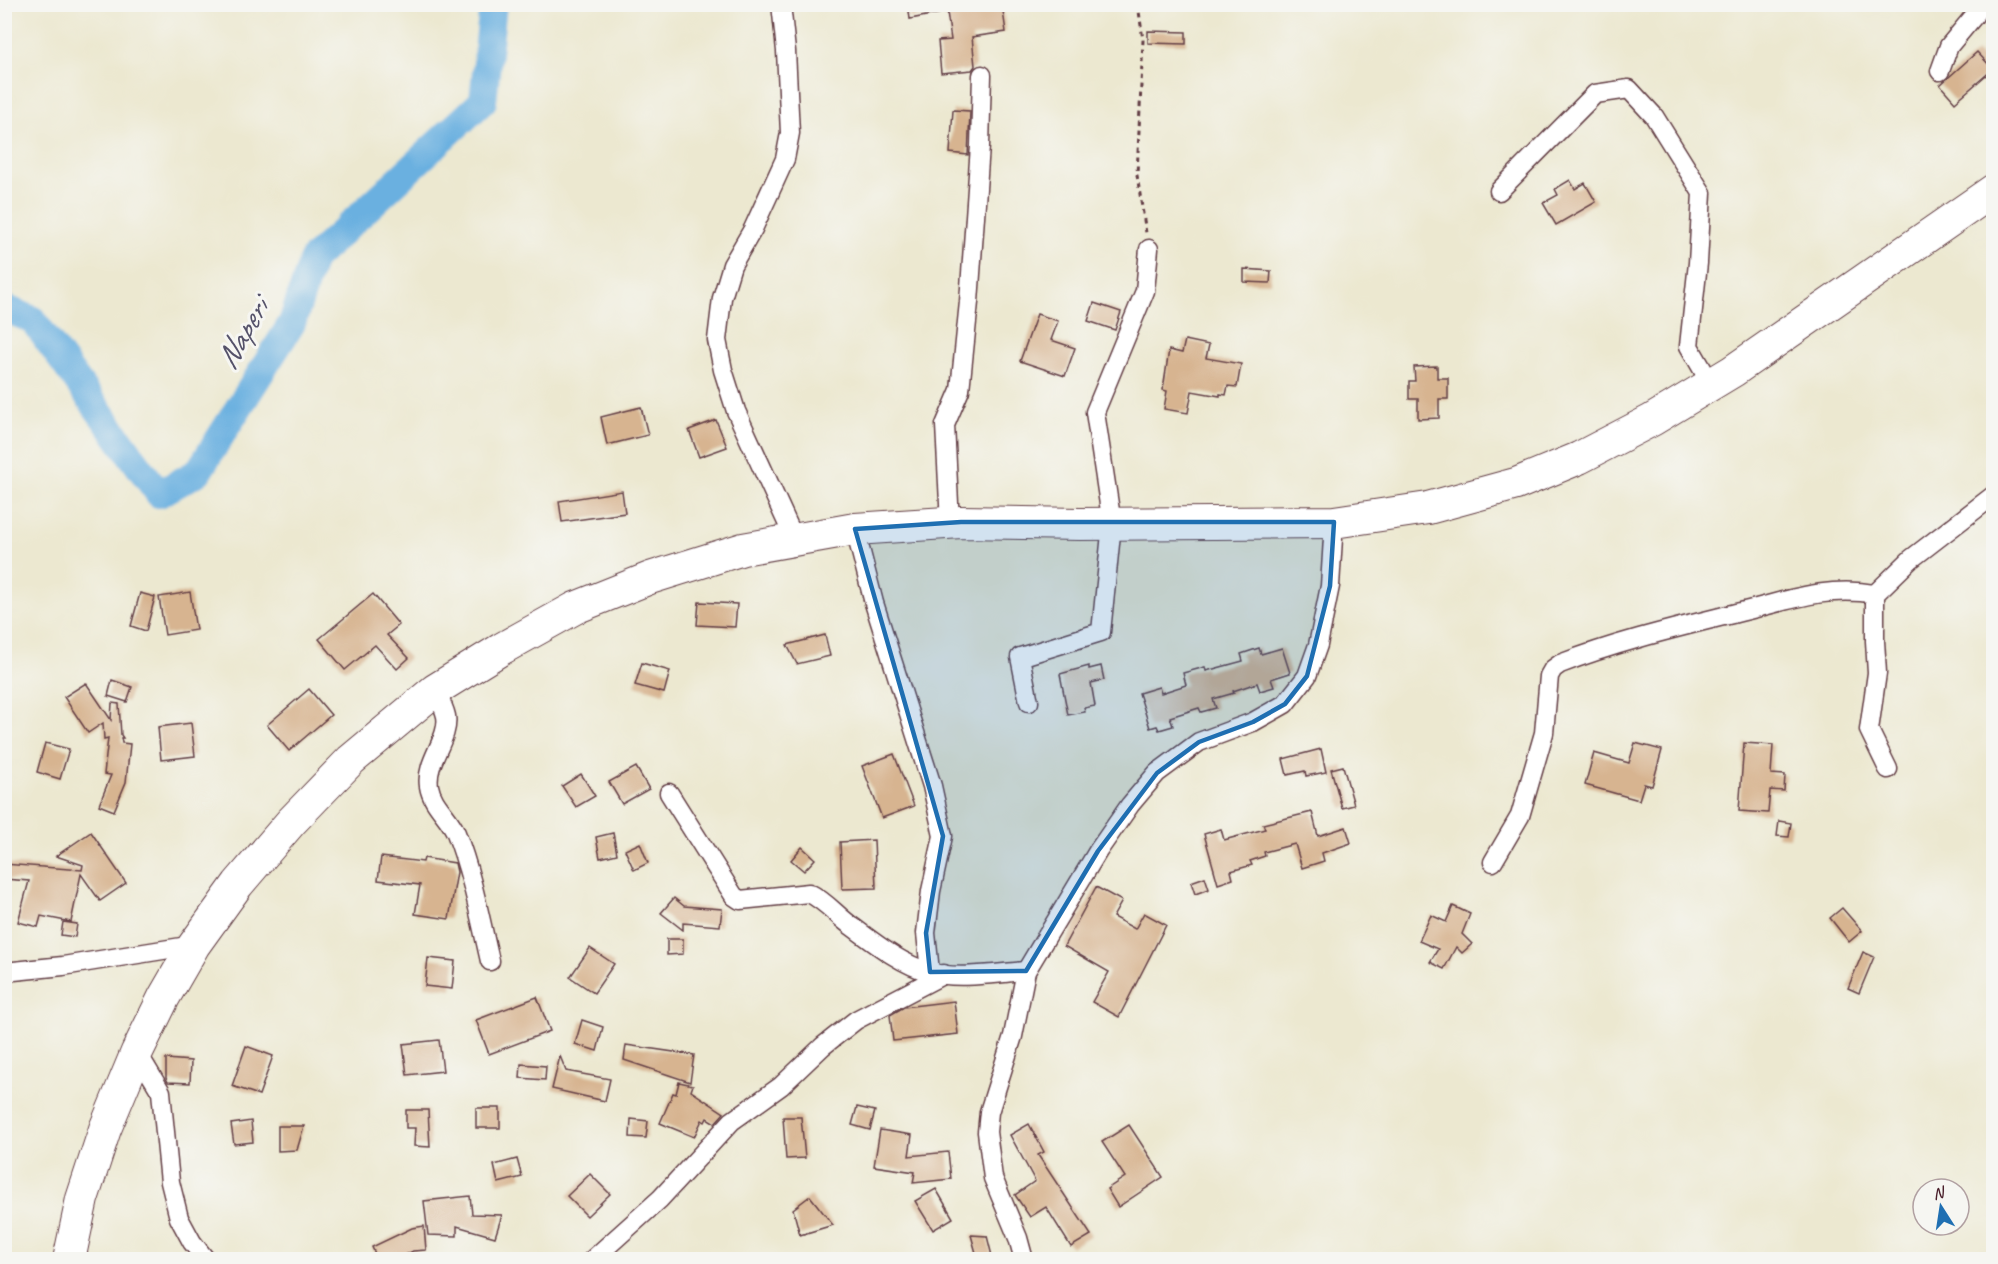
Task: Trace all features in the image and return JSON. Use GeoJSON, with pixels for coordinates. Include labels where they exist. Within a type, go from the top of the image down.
{"type":"FeatureCollection","features":[{"type":"Feature","properties":{"kind":"highway"},"geometry":{"type":"LineString","coordinates":[[69,1260],[82,1199],[105,1129],[137,1052],[164,997],[194,945],[238,884],[291,822],[351,760],[435,690],[503,648],[575,608],[650,579],[744,549],[855,529],[950,523],[1334,522],[1428,508],[1516,484],[1579,458],[1652,420],[1733,371],[1994,190]]}},
{"type":"Feature","properties":{"kind":"street"},"geometry":{"type":"LineString","coordinates":[[782,4],[790,133],[785,159],[753,230],[732,265],[722,298],[717,340],[723,370],[736,411],[795,540]]}},
{"type":"Feature","properties":{"kind":"street"},"geometry":{"type":"LineString","coordinates":[[1940,71],[1949,46],[1974,16],[1980,4]]}},
{"type":"Feature","properties":{"kind":"street"},"geometry":{"type":"LineString","coordinates":[[950,523],[945,425],[960,390],[980,146],[982,75]]}},
{"type":"Feature","properties":{"kind":"street"},"geometry":{"type":"LineString","coordinates":[[1499,191],[1595,94],[1629,89],[1654,116],[1702,193],[1698,263],[1689,346],[1711,384]]}},
{"type":"Feature","properties":{"kind":"street"},"geometry":{"type":"LineString","coordinates":[[1029,702],[1020,657],[1101,632],[1112,524],[1095,412],[1145,291],[1149,249]]}},
{"type":"Feature","properties":{"kind":"street"},"geometry":{"type":"LineString","coordinates":[[1888,768],[1869,730],[1877,673],[1875,594],[1911,560],[1992,502]]}},
{"type":"Feature","properties":{"kind":"street"},"geometry":{"type":"LineString","coordinates":[[1024,1260],[1018,1238],[993,1178],[987,1132],[989,1112],[1012,1036],[1026,971],[1098,851],[1130,805],[1157,773],[1199,742],[1253,722],[1285,704],[1307,676],[1318,645],[1330,586],[1334,522]]}},
{"type":"Feature","properties":{"kind":"street"},"geometry":{"type":"LineString","coordinates":[[855,529],[874,603],[932,786],[943,836],[931,891],[926,933],[937,973]]}},
{"type":"Feature","properties":{"kind":"street"},"geometry":{"type":"LineString","coordinates":[[1493,862],[1520,816],[1544,733],[1549,676],[1560,664],[1641,637],[1821,592],[1856,591],[1875,594]]}},
{"type":"Feature","properties":{"kind":"street"},"geometry":{"type":"LineString","coordinates":[[435,690],[446,717],[443,734],[430,767],[429,784],[433,799],[455,830],[469,870],[490,962]]}},
{"type":"Feature","properties":{"kind":"street"},"geometry":{"type":"LineString","coordinates":[[669,793],[734,896],[746,901],[797,893],[817,897],[838,917],[895,956],[937,973],[1026,971]]}},
{"type":"Feature","properties":{"kind":"street"},"geometry":{"type":"LineString","coordinates":[[4,972],[63,966],[194,945]]}},
{"type":"Feature","properties":{"kind":"street"},"geometry":{"type":"LineString","coordinates":[[592,1260],[660,1199],[732,1121],[780,1086],[856,1020],[937,973]]}},
{"type":"Feature","properties":{"kind":"street"},"geometry":{"type":"LineString","coordinates":[[137,1052],[161,1092],[170,1182],[180,1218],[192,1242],[206,1260]]}},
{"type":"Feature","properties":{"kind":"path"},"geometry":{"type":"LineString","coordinates":[[1138,4],[1143,40],[1137,175],[1149,249]]}},
{"type":"Feature","properties":{"kind":"highlighted area"},"geometry":{"type":"Polygon","coordinates":[[[961,522],[1334,522],[1330,586],[1307,676],[1285,704],[1253,722],[1199,742],[1157,773],[1098,851],[1026,971],[930,972],[926,933],[943,836],[855,529],[961,522]]]}},
{"type":"Feature","properties":{"kind":"building"},"geometry":{"type":"Polygon","coordinates":[[[908,4],[1002,4],[1006,32],[972,37],[975,66],[972,70],[941,73],[938,41],[951,40],[947,12],[910,19],[908,4]]]}},
{"type":"Feature","properties":{"kind":"building"},"geometry":{"type":"Polygon","coordinates":[[[1148,31],[1186,32],[1186,44],[1148,43],[1148,31]]]}},
{"type":"Feature","properties":{"kind":"building"},"geometry":{"type":"Polygon","coordinates":[[[1977,52],[1993,69],[1955,102],[1940,85],[1977,52]]]}},
{"type":"Feature","properties":{"kind":"building"},"geometry":{"type":"Polygon","coordinates":[[[953,110],[970,111],[968,155],[950,153],[953,110]]]}},
{"type":"Feature","properties":{"kind":"building"},"geometry":{"type":"Polygon","coordinates":[[[1570,180],[1575,189],[1585,183],[1596,202],[1556,225],[1543,203],[1558,195],[1555,189],[1570,180]]]}},
{"type":"Feature","properties":{"kind":"building"},"geometry":{"type":"Polygon","coordinates":[[[1244,269],[1271,271],[1270,283],[1244,282],[1244,269]]]}},
{"type":"Feature","properties":{"kind":"building"},"geometry":{"type":"Polygon","coordinates":[[[1094,303],[1121,312],[1115,330],[1088,321],[1094,303]]]}},
{"type":"Feature","properties":{"kind":"building"},"geometry":{"type":"Polygon","coordinates":[[[1037,314],[1058,321],[1051,340],[1075,348],[1065,376],[1020,361],[1037,314]]]}},
{"type":"Feature","properties":{"kind":"building"},"geometry":{"type":"Polygon","coordinates":[[[1185,340],[1209,345],[1206,358],[1241,364],[1237,387],[1228,386],[1226,395],[1220,394],[1220,396],[1192,391],[1188,413],[1164,409],[1167,391],[1163,390],[1169,350],[1182,353],[1185,340]]]}},
{"type":"Feature","properties":{"kind":"building"},"geometry":{"type":"Polygon","coordinates":[[[1437,366],[1437,378],[1448,378],[1448,399],[1439,399],[1439,418],[1418,419],[1418,399],[1409,399],[1409,381],[1415,381],[1414,367],[1437,366]]]}},
{"type":"Feature","properties":{"kind":"building"},"geometry":{"type":"Polygon","coordinates":[[[641,407],[648,435],[607,445],[601,417],[641,407]]]}},
{"type":"Feature","properties":{"kind":"building"},"geometry":{"type":"Polygon","coordinates":[[[716,420],[727,447],[699,457],[689,430],[716,420]]]}},
{"type":"Feature","properties":{"kind":"building"},"geometry":{"type":"Polygon","coordinates":[[[622,491],[625,513],[562,522],[559,501],[622,491]]]}},
{"type":"Feature","properties":{"kind":"building"},"geometry":{"type":"Polygon","coordinates":[[[190,592],[196,630],[165,635],[159,597],[190,592]]]}},
{"type":"Feature","properties":{"kind":"building"},"geometry":{"type":"Polygon","coordinates":[[[140,593],[155,597],[146,631],[131,626],[140,593]]]}},
{"type":"Feature","properties":{"kind":"building"},"geometry":{"type":"Polygon","coordinates":[[[373,594],[399,625],[387,635],[409,658],[397,669],[375,645],[345,670],[319,639],[373,594]]]}},
{"type":"Feature","properties":{"kind":"building"},"geometry":{"type":"Polygon","coordinates":[[[699,602],[737,604],[735,627],[697,625],[699,602]]]}},
{"type":"Feature","properties":{"kind":"building"},"geometry":{"type":"Polygon","coordinates":[[[825,635],[830,656],[797,664],[787,645],[825,635]]]}},
{"type":"Feature","properties":{"kind":"building"},"geometry":{"type":"Polygon","coordinates":[[[1259,648],[1261,654],[1282,648],[1290,673],[1271,679],[1274,687],[1260,691],[1257,683],[1213,699],[1216,708],[1201,712],[1199,708],[1170,717],[1173,726],[1159,730],[1157,726],[1150,728],[1139,693],[1159,687],[1161,693],[1186,685],[1183,673],[1205,667],[1206,671],[1243,661],[1241,654],[1259,648]]]}},
{"type":"Feature","properties":{"kind":"building"},"geometry":{"type":"Polygon","coordinates":[[[642,663],[670,671],[664,693],[635,685],[642,663]]]}},
{"type":"Feature","properties":{"kind":"building"},"geometry":{"type":"Polygon","coordinates":[[[1089,666],[1089,669],[1101,666],[1104,680],[1091,683],[1095,706],[1084,708],[1085,712],[1068,715],[1060,674],[1089,666]]]}},
{"type":"Feature","properties":{"kind":"building"},"geometry":{"type":"Polygon","coordinates":[[[112,680],[132,687],[127,702],[108,696],[112,680]]]}},
{"type":"Feature","properties":{"kind":"building"},"geometry":{"type":"Polygon","coordinates":[[[86,683],[111,720],[112,703],[119,704],[122,743],[130,744],[126,782],[114,811],[99,805],[111,775],[104,774],[108,738],[104,739],[103,723],[88,733],[64,697],[86,683]]]}},
{"type":"Feature","properties":{"kind":"building"},"geometry":{"type":"Polygon","coordinates":[[[309,689],[331,715],[289,751],[267,725],[309,689]]]}},
{"type":"Feature","properties":{"kind":"building"},"geometry":{"type":"Polygon","coordinates":[[[191,723],[195,756],[161,760],[158,727],[191,723]]]}},
{"type":"Feature","properties":{"kind":"building"},"geometry":{"type":"Polygon","coordinates":[[[45,743],[69,749],[60,779],[37,772],[45,743]]]}},
{"type":"Feature","properties":{"kind":"building"},"geometry":{"type":"Polygon","coordinates":[[[1635,743],[1662,750],[1652,786],[1644,784],[1639,800],[1585,785],[1594,753],[1629,763],[1635,743]]]}},
{"type":"Feature","properties":{"kind":"building"},"geometry":{"type":"Polygon","coordinates":[[[1744,743],[1773,745],[1771,774],[1785,775],[1784,791],[1770,790],[1768,813],[1739,811],[1744,743]]]}},
{"type":"Feature","properties":{"kind":"building"},"geometry":{"type":"Polygon","coordinates":[[[1321,749],[1326,772],[1306,776],[1305,771],[1287,775],[1283,759],[1321,749]]]}},
{"type":"Feature","properties":{"kind":"building"},"geometry":{"type":"Polygon","coordinates":[[[894,754],[914,806],[882,818],[862,766],[894,754]]]}},
{"type":"Feature","properties":{"kind":"building"},"geometry":{"type":"Polygon","coordinates":[[[1343,766],[1354,805],[1342,808],[1331,769],[1343,766]]]}},
{"type":"Feature","properties":{"kind":"building"},"geometry":{"type":"Polygon","coordinates":[[[636,767],[649,789],[622,804],[609,782],[636,767]]]}},
{"type":"Feature","properties":{"kind":"building"},"geometry":{"type":"Polygon","coordinates":[[[581,774],[595,796],[576,807],[562,786],[581,774]]]}},
{"type":"Feature","properties":{"kind":"building"},"geometry":{"type":"Polygon","coordinates":[[[1312,812],[1318,836],[1346,827],[1351,843],[1322,853],[1324,861],[1302,868],[1295,844],[1264,852],[1265,856],[1250,861],[1252,865],[1231,871],[1233,879],[1218,884],[1204,834],[1221,829],[1224,840],[1265,829],[1263,824],[1312,812]]]}},
{"type":"Feature","properties":{"kind":"building"},"geometry":{"type":"Polygon","coordinates":[[[1779,821],[1791,823],[1789,837],[1777,836],[1779,821]]]}},
{"type":"Feature","properties":{"kind":"building"},"geometry":{"type":"Polygon","coordinates":[[[91,832],[126,883],[100,901],[81,874],[71,922],[41,916],[38,927],[18,922],[29,881],[4,879],[4,864],[82,870],[83,865],[56,856],[91,832]]]}},
{"type":"Feature","properties":{"kind":"building"},"geometry":{"type":"Polygon","coordinates":[[[613,833],[617,854],[600,858],[596,837],[613,833]]]}},
{"type":"Feature","properties":{"kind":"building"},"geometry":{"type":"Polygon","coordinates":[[[874,840],[876,888],[842,889],[840,842],[874,840]]]}},
{"type":"Feature","properties":{"kind":"building"},"geometry":{"type":"Polygon","coordinates":[[[640,843],[648,863],[634,870],[625,850],[640,843]]]}},
{"type":"Feature","properties":{"kind":"building"},"geometry":{"type":"Polygon","coordinates":[[[802,847],[815,859],[804,871],[791,860],[802,847]]]}},
{"type":"Feature","properties":{"kind":"building"},"geometry":{"type":"Polygon","coordinates":[[[381,857],[423,862],[424,858],[455,863],[457,872],[449,919],[415,914],[420,885],[378,880],[381,857]]]}},
{"type":"Feature","properties":{"kind":"building"},"geometry":{"type":"Polygon","coordinates":[[[1205,877],[1209,889],[1195,894],[1191,882],[1205,877]]]}},
{"type":"Feature","properties":{"kind":"building"},"geometry":{"type":"Polygon","coordinates":[[[1096,887],[1122,901],[1113,917],[1135,929],[1144,913],[1166,925],[1119,1017],[1092,1002],[1109,972],[1064,946],[1096,887]]]}},
{"type":"Feature","properties":{"kind":"building"},"geometry":{"type":"Polygon","coordinates":[[[674,898],[684,906],[722,909],[720,926],[683,923],[683,930],[661,913],[674,898]]]}},
{"type":"Feature","properties":{"kind":"building"},"geometry":{"type":"Polygon","coordinates":[[[1453,906],[1470,914],[1462,934],[1472,944],[1462,953],[1456,947],[1444,969],[1430,962],[1438,949],[1419,941],[1431,915],[1446,922],[1453,906]]]}},
{"type":"Feature","properties":{"kind":"building"},"geometry":{"type":"Polygon","coordinates":[[[1842,908],[1862,931],[1849,942],[1830,918],[1842,908]]]}},
{"type":"Feature","properties":{"kind":"building"},"geometry":{"type":"Polygon","coordinates":[[[63,922],[77,924],[75,937],[61,935],[63,922]]]}},
{"type":"Feature","properties":{"kind":"building"},"geometry":{"type":"Polygon","coordinates":[[[667,939],[683,939],[683,954],[667,955],[667,939]]]}},
{"type":"Feature","properties":{"kind":"building"},"geometry":{"type":"Polygon","coordinates":[[[590,948],[614,964],[594,993],[570,977],[590,948]]]}},
{"type":"Feature","properties":{"kind":"building"},"geometry":{"type":"Polygon","coordinates":[[[1863,952],[1874,957],[1859,993],[1848,988],[1863,952]]]}},
{"type":"Feature","properties":{"kind":"building"},"geometry":{"type":"Polygon","coordinates":[[[428,958],[455,961],[452,989],[425,986],[428,958]]]}},
{"type":"Feature","properties":{"kind":"building"},"geometry":{"type":"Polygon","coordinates":[[[537,997],[550,1031],[489,1054],[476,1020],[537,997]]]}},
{"type":"Feature","properties":{"kind":"building"},"geometry":{"type":"Polygon","coordinates":[[[954,1001],[958,1034],[893,1041],[890,1015],[904,1007],[954,1001]]]}},
{"type":"Feature","properties":{"kind":"building"},"geometry":{"type":"Polygon","coordinates":[[[582,1020],[603,1027],[597,1051],[575,1044],[582,1020]]]}},
{"type":"Feature","properties":{"kind":"building"},"geometry":{"type":"Polygon","coordinates":[[[439,1040],[443,1071],[407,1075],[403,1044],[439,1040]]]}},
{"type":"Feature","properties":{"kind":"building"},"geometry":{"type":"Polygon","coordinates":[[[626,1045],[694,1055],[690,1082],[624,1060],[626,1045]]]}},
{"type":"Feature","properties":{"kind":"building"},"geometry":{"type":"Polygon","coordinates":[[[246,1046],[273,1056],[259,1095],[232,1086],[246,1046]]]}},
{"type":"Feature","properties":{"kind":"building"},"geometry":{"type":"Polygon","coordinates":[[[560,1056],[566,1071],[610,1079],[605,1101],[552,1089],[560,1056]]]}},
{"type":"Feature","properties":{"kind":"building"},"geometry":{"type":"Polygon","coordinates":[[[166,1059],[191,1061],[190,1083],[168,1082],[166,1059]]]}},
{"type":"Feature","properties":{"kind":"building"},"geometry":{"type":"Polygon","coordinates":[[[521,1064],[546,1066],[545,1080],[520,1078],[521,1064]]]}},
{"type":"Feature","properties":{"kind":"building"},"geometry":{"type":"Polygon","coordinates":[[[679,1082],[693,1085],[691,1091],[724,1113],[715,1123],[707,1118],[705,1122],[702,1120],[694,1137],[660,1123],[673,1093],[676,1094],[679,1082]]]}},
{"type":"Feature","properties":{"kind":"building"},"geometry":{"type":"Polygon","coordinates":[[[857,1107],[875,1111],[870,1130],[852,1125],[857,1107]]]}},
{"type":"Feature","properties":{"kind":"building"},"geometry":{"type":"Polygon","coordinates":[[[476,1108],[500,1108],[500,1128],[476,1128],[476,1108]]]}},
{"type":"Feature","properties":{"kind":"building"},"geometry":{"type":"Polygon","coordinates":[[[406,1110],[428,1110],[430,1147],[414,1146],[415,1128],[406,1128],[406,1110]]]}},
{"type":"Feature","properties":{"kind":"building"},"geometry":{"type":"Polygon","coordinates":[[[783,1117],[801,1117],[805,1158],[786,1159],[783,1117]]]}},
{"type":"Feature","properties":{"kind":"building"},"geometry":{"type":"Polygon","coordinates":[[[631,1119],[648,1121],[646,1138],[630,1137],[631,1119]]]}},
{"type":"Feature","properties":{"kind":"building"},"geometry":{"type":"Polygon","coordinates":[[[251,1121],[253,1142],[234,1144],[231,1124],[251,1121]]]}},
{"type":"Feature","properties":{"kind":"building"},"geometry":{"type":"Polygon","coordinates":[[[1029,1124],[1044,1152],[1038,1155],[1091,1235],[1071,1247],[1046,1207],[1030,1217],[1015,1195],[1035,1181],[1010,1135],[1029,1124]]]}},
{"type":"Feature","properties":{"kind":"building"},"geometry":{"type":"Polygon","coordinates":[[[1129,1125],[1163,1177],[1118,1207],[1107,1189],[1125,1177],[1102,1142],[1129,1125]]]}},
{"type":"Feature","properties":{"kind":"building"},"geometry":{"type":"Polygon","coordinates":[[[278,1126],[304,1126],[297,1150],[278,1151],[278,1126]]]}},
{"type":"Feature","properties":{"kind":"building"},"geometry":{"type":"Polygon","coordinates":[[[880,1130],[912,1135],[909,1156],[948,1152],[951,1179],[913,1183],[915,1172],[874,1166],[880,1130]]]}},
{"type":"Feature","properties":{"kind":"building"},"geometry":{"type":"Polygon","coordinates":[[[517,1159],[522,1177],[498,1183],[494,1165],[517,1159]]]}},
{"type":"Feature","properties":{"kind":"building"},"geometry":{"type":"Polygon","coordinates":[[[590,1174],[610,1194],[587,1216],[567,1196],[590,1174]]]}},
{"type":"Feature","properties":{"kind":"building"},"geometry":{"type":"Polygon","coordinates":[[[936,1189],[953,1218],[933,1230],[915,1201],[936,1189]]]}},
{"type":"Feature","properties":{"kind":"building"},"geometry":{"type":"Polygon","coordinates":[[[470,1196],[472,1214],[502,1215],[495,1237],[457,1226],[457,1236],[428,1235],[424,1201],[470,1196]]]}},
{"type":"Feature","properties":{"kind":"building"},"geometry":{"type":"Polygon","coordinates":[[[810,1196],[833,1225],[800,1235],[793,1209],[810,1196]]]}},
{"type":"Feature","properties":{"kind":"building"},"geometry":{"type":"Polygon","coordinates":[[[424,1226],[426,1250],[413,1251],[396,1260],[378,1260],[372,1247],[412,1228],[424,1226]]]}},
{"type":"Feature","properties":{"kind":"building"},"geometry":{"type":"Polygon","coordinates":[[[971,1235],[987,1236],[992,1256],[978,1260],[971,1235]]]}},
{"type":"Feature","properties":{"kind":"waterway","name":"Naperi"},"geometry":{"type":"LineString","coordinates":[[4,308],[33,320],[159,494],[198,472],[292,323],[313,259],[483,101],[493,4]]}}]}
